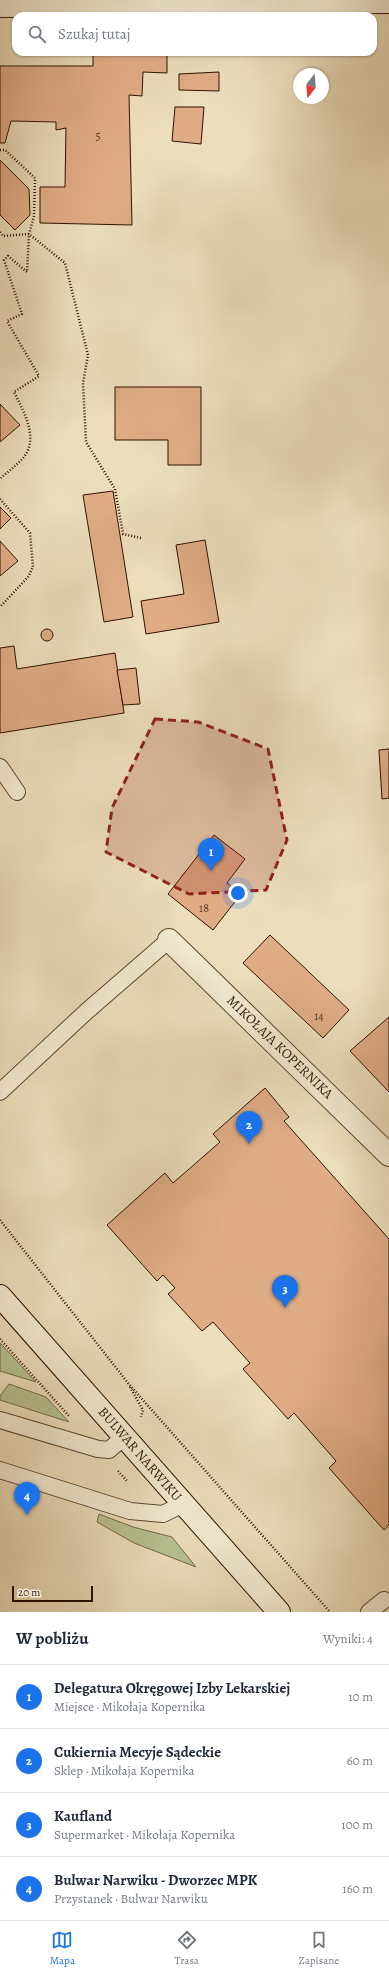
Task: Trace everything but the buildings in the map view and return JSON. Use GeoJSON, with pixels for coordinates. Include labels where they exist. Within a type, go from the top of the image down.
{"type":"FeatureCollection","features":[{"type":"Feature","properties":{"kind":"street"},"geometry":{"type":"LineString","coordinates":[[0,6],[389,2]]}},
{"type":"Feature","properties":{"kind":"street","name":"MIKOŁAJA KOPERNIKA"},"geometry":{"type":"LineString","coordinates":[[170,940],[389,1155]]}},
{"type":"Feature","properties":{"kind":"street","name":"BULWAR NARWIKU"},"geometry":{"type":"LineString","coordinates":[[0,1296],[279,1612]]}},
{"type":"Feature","properties":{"kind":"lane"},"geometry":{"type":"LineString","coordinates":[[0,767],[17,792]]}},
{"type":"Feature","properties":{"kind":"lane"},"geometry":{"type":"LineString","coordinates":[[0,1092],[87,1011],[170,940]]}},
{"type":"Feature","properties":{"kind":"lane"},"geometry":{"type":"LineString","coordinates":[[0,1420],[98,1449],[109,1450],[125,1436]]}},
{"type":"Feature","properties":{"kind":"lane"},"geometry":{"type":"LineString","coordinates":[[0,1470],[130,1511],[163,1514],[183,1504]]}},
{"type":"Feature","properties":{"kind":"lane"},"geometry":{"type":"LineString","coordinates":[[369,1612],[384,1600]]}},
{"type":"Feature","properties":{"kind":"path"},"geometry":{"type":"LineString","coordinates":[[0,150],[5,150],[35,178],[34,216],[29,234],[27,272],[8,256],[4,260],[22,314],[7,321],[39,376],[14,392],[28,419],[30,444],[24,457],[0,479]]}},
{"type":"Feature","properties":{"kind":"path"},"geometry":{"type":"LineString","coordinates":[[0,232],[3,236],[29,234],[65,262],[88,355],[83,383],[86,442],[115,489],[123,534],[141,538]]}},
{"type":"Feature","properties":{"kind":"path"},"geometry":{"type":"LineString","coordinates":[[0,499],[30,533],[33,567],[28,577],[0,607]]}},
{"type":"Feature","properties":{"kind":"path"},"geometry":{"type":"LineString","coordinates":[[0,1220],[128,1383],[330,1612]]}},
{"type":"Feature","properties":{"kind":"path"},"geometry":{"type":"LineString","coordinates":[[0,1339],[72,1420]]}},
{"type":"Feature","properties":{"kind":"path"},"geometry":{"type":"LineString","coordinates":[[98,1449],[130,1484]]}},
{"type":"Feature","properties":{"kind":"highlighted area"},"geometry":{"type":"Polygon","coordinates":[[[155,719],[198,722],[268,749],[287,840],[266,890],[189,894],[106,852],[112,808],[155,719]]]}},
{"type":"Feature","properties":{"kind":"green space"},"geometry":{"type":"Polygon","coordinates":[[[0,1343],[1,1344],[36,1382],[0,1371],[0,1343]]]}},
{"type":"Feature","properties":{"kind":"green space"},"geometry":{"type":"Polygon","coordinates":[[[9,1384],[46,1397],[69,1422],[0,1400],[0,1396],[9,1384]]]}},
{"type":"Feature","properties":{"kind":"green space"},"geometry":{"type":"Polygon","coordinates":[[[99,1514],[133,1527],[172,1537],[196,1567],[134,1543],[97,1522],[99,1514]]]}},
{"type":"Feature","properties":{"kind":"place","name":"Delegatura Okręgowej Izby Lekarskiej"},"geometry":{"type":"Point","coordinates":[211,871]}},
{"type":"Feature","properties":{"kind":"place","name":"Cukiernia Mecyje Sądeckie"},"geometry":{"type":"Point","coordinates":[249,1144]}},
{"type":"Feature","properties":{"kind":"place","name":"Kaufland"},"geometry":{"type":"Point","coordinates":[285,1308]}},
{"type":"Feature","properties":{"kind":"place","name":"Bulwar Narwiku - Dworzec MPK"},"geometry":{"type":"Point","coordinates":[27,1515]}}]}
